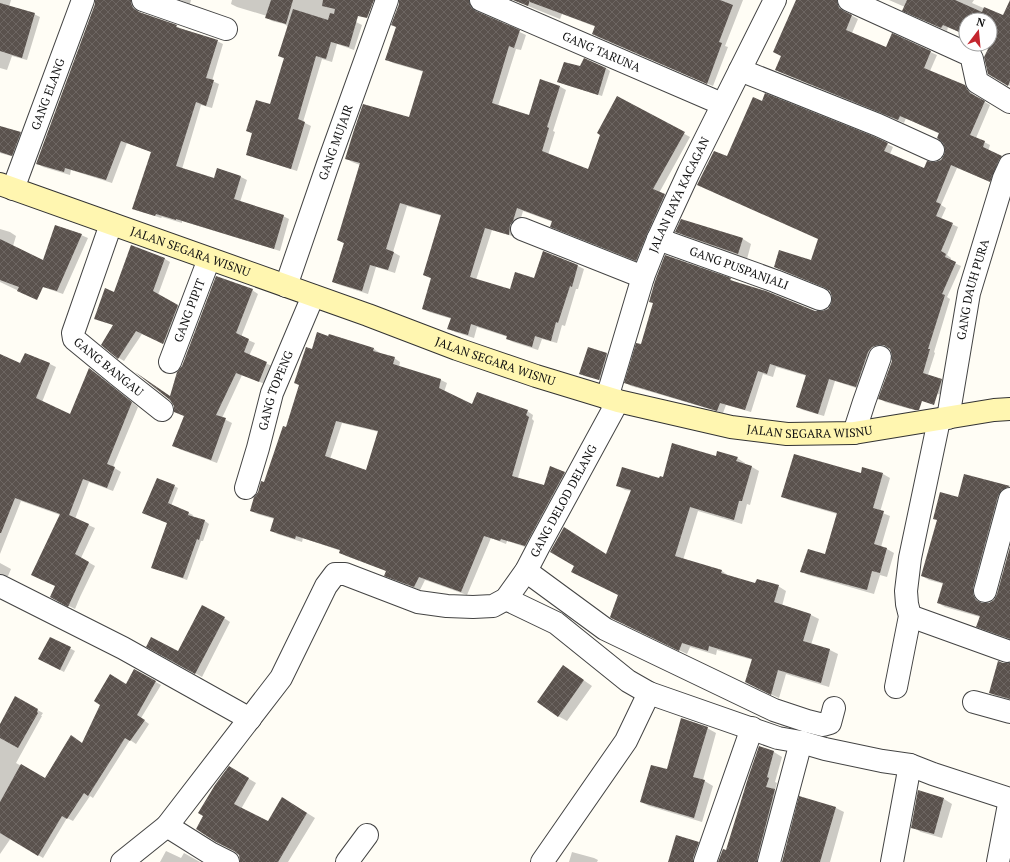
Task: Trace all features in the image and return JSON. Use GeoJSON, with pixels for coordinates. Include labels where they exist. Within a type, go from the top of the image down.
{"type":"FeatureCollection","features":[{"type":"Feature","properties":{"kind":"street","name":"GANG ELANG"},"geometry":{"type":"LineString","coordinates":[[6,187],[83,0]]}},
{"type":"Feature","properties":{"kind":"street"},"geometry":{"type":"LineString","coordinates":[[143,0],[226,30]]}},
{"type":"Feature","properties":{"kind":"street","name":"GANG MUJAIR"},"geometry":{"type":"LineString","coordinates":[[286,286],[387,0]]}},
{"type":"Feature","properties":{"kind":"street","name":"GANG TARUNA"},"geometry":{"type":"LineString","coordinates":[[481,0],[722,104]]}},
{"type":"Feature","properties":{"kind":"street"},"geometry":{"type":"LineString","coordinates":[[849,0],[970,55],[977,82],[1010,102]]}},
{"type":"Feature","properties":{"kind":"street","name":"JALAN RAYA KACAGAN"},"geometry":{"type":"LineString","coordinates":[[612,400],[643,277],[658,238],[688,172],[740,70],[766,3]]}},
{"type":"Feature","properties":{"kind":"street"},"geometry":{"type":"LineString","coordinates":[[740,70],[878,125],[933,150]]}},
{"type":"Feature","properties":{"kind":"street","name":"GANG DAUH PURA"},"geometry":{"type":"LineString","coordinates":[[910,616],[906,591],[910,558],[943,419],[969,293],[1004,178],[1010,165]]}},
{"type":"Feature","properties":{"kind":"street","name":"JALAN SEGARA WISNU"},"geometry":{"type":"LineString","coordinates":[[6,187],[536,376],[612,400],[731,427],[788,434],[854,433],[1010,408]]}},
{"type":"Feature","properties":{"kind":"street","name":"GANG BANGAU"},"geometry":{"type":"LineString","coordinates":[[111,224],[73,333],[74,339],[162,410]]}},
{"type":"Feature","properties":{"kind":"street"},"geometry":{"type":"LineString","coordinates":[[522,229],[643,277]]}},
{"type":"Feature","properties":{"kind":"street","name":"GANG PUSPANJALI"},"geometry":{"type":"LineString","coordinates":[[658,238],[768,278],[820,299]]}},
{"type":"Feature","properties":{"kind":"street","name":"GANG PIPIT"},"geometry":{"type":"LineString","coordinates":[[170,362],[209,259]]}},
{"type":"Feature","properties":{"kind":"street","name":"GANG TOPENG"},"geometry":{"type":"LineString","coordinates":[[246,488],[272,393],[313,296]]}},
{"type":"Feature","properties":{"kind":"street"},"geometry":{"type":"LineString","coordinates":[[854,433],[880,357]]}},
{"type":"Feature","properties":{"kind":"street","name":"GANG DELOD DELANG"},"geometry":{"type":"LineString","coordinates":[[506,599],[526,572],[612,400]]}},
{"type":"Feature","properties":{"kind":"street"},"geometry":{"type":"LineString","coordinates":[[985,591],[1010,500]]}},
{"type":"Feature","properties":{"kind":"street"},"geometry":{"type":"LineString","coordinates":[[526,572],[605,629],[774,710],[823,725],[830,723],[834,708]]}},
{"type":"Feature","properties":{"kind":"street"},"geometry":{"type":"LineString","coordinates":[[122,862],[167,826],[281,678],[326,586],[335,574],[345,574],[418,602],[447,606],[473,607],[493,606],[506,599],[556,623],[628,681],[649,693],[778,738],[882,761],[910,765],[1010,799],[998,862]]}},
{"type":"Feature","properties":{"kind":"street"},"geometry":{"type":"LineString","coordinates":[[0,586],[123,648],[250,719]]}},
{"type":"Feature","properties":{"kind":"street"},"geometry":{"type":"LineString","coordinates":[[896,687],[910,616],[1007,651]]}},
{"type":"Feature","properties":{"kind":"street"},"geometry":{"type":"LineString","coordinates":[[542,862],[626,741],[649,693]]}},
{"type":"Feature","properties":{"kind":"street"},"geometry":{"type":"LineString","coordinates":[[974,702],[1010,712]]}},
{"type":"Feature","properties":{"kind":"street"},"geometry":{"type":"LineString","coordinates":[[704,862],[752,728]]}},
{"type":"Feature","properties":{"kind":"street"},"geometry":{"type":"LineString","coordinates":[[769,862],[801,742]]}},
{"type":"Feature","properties":{"kind":"street"},"geometry":{"type":"LineString","coordinates":[[892,862],[910,765]]}},
{"type":"Feature","properties":{"kind":"street"},"geometry":{"type":"LineString","coordinates":[[167,826],[210,853],[228,862]]}},
{"type":"Feature","properties":{"kind":"street"},"geometry":{"type":"LineString","coordinates":[[347,862],[367,835]]}},
{"type":"Feature","properties":{"kind":"building"},"geometry":{"type":"Polygon","coordinates":[[[95,0],[131,0],[133,8],[139,12],[177,25],[176,27],[218,40],[206,78],[214,80],[206,106],[196,102],[176,166],[214,178],[217,168],[241,176],[234,199],[284,215],[274,249],[176,219],[156,214],[155,216],[132,209],[151,152],[121,141],[106,180],[65,168],[64,172],[36,164],[95,4],[95,0]]]}},
{"type":"Feature","properties":{"kind":"building"},"geometry":{"type":"Polygon","coordinates":[[[271,0],[293,0],[286,24],[265,18],[271,0]]]}},
{"type":"Feature","properties":{"kind":"building"},"geometry":{"type":"Polygon","coordinates":[[[323,0],[374,0],[367,18],[358,16],[349,47],[331,42],[326,59],[316,56],[298,119],[305,122],[291,169],[246,155],[252,133],[246,131],[256,100],[270,104],[284,58],[278,56],[293,9],[328,20],[330,13],[334,14],[335,9],[322,6],[323,0]]]}},
{"type":"Feature","properties":{"kind":"building"},"geometry":{"type":"Polygon","coordinates":[[[399,0],[469,0],[471,7],[476,11],[520,30],[514,48],[509,46],[492,103],[529,115],[540,79],[560,86],[547,127],[549,128],[542,151],[588,169],[600,135],[597,133],[617,96],[685,132],[653,189],[665,194],[636,261],[550,227],[552,221],[517,208],[513,221],[510,225],[509,235],[485,228],[470,277],[510,289],[515,272],[534,278],[543,251],[578,265],[572,287],[570,286],[558,323],[556,322],[551,341],[535,336],[532,347],[506,339],[507,336],[471,324],[468,335],[447,329],[451,318],[422,309],[431,278],[423,275],[441,215],[400,203],[386,249],[394,252],[388,270],[370,265],[362,291],[332,282],[344,243],[337,240],[360,163],[345,159],[363,104],[409,117],[423,71],[385,60],[396,27],[391,25],[399,4],[399,0]]]}},
{"type":"Feature","properties":{"kind":"building"},"geometry":{"type":"Polygon","coordinates":[[[513,0],[530,0],[528,6],[513,0]]]}},
{"type":"Feature","properties":{"kind":"building"},"geometry":{"type":"Polygon","coordinates":[[[530,0],[720,0],[733,5],[719,42],[722,43],[707,84],[592,34],[595,26],[530,2],[530,0]]]}},
{"type":"Feature","properties":{"kind":"building"},"geometry":{"type":"Polygon","coordinates":[[[796,0],[837,0],[839,8],[852,15],[846,30],[886,47],[892,33],[931,51],[924,68],[965,85],[970,93],[985,101],[970,135],[985,141],[983,147],[1002,156],[990,182],[951,165],[936,202],[941,204],[936,216],[953,223],[941,251],[946,254],[945,257],[956,262],[942,294],[945,295],[928,349],[930,349],[923,373],[942,379],[934,405],[922,401],[919,410],[878,399],[892,361],[890,349],[884,345],[872,347],[868,352],[856,387],[829,379],[818,414],[796,407],[806,375],[770,364],[767,374],[758,371],[745,410],[720,403],[717,411],[624,383],[636,343],[641,344],[653,303],[649,302],[665,255],[731,278],[730,280],[766,291],[815,311],[828,309],[831,304],[832,297],[830,291],[774,267],[779,250],[811,260],[818,239],[697,185],[714,151],[727,156],[753,97],[762,101],[765,93],[873,136],[888,143],[884,151],[924,168],[927,161],[935,162],[941,160],[944,155],[945,149],[943,143],[937,138],[939,133],[900,116],[898,120],[775,70],[781,56],[773,52],[796,0]]]}},
{"type":"Feature","properties":{"kind":"building"},"geometry":{"type":"Polygon","coordinates":[[[907,0],[955,0],[982,12],[958,12],[958,32],[943,25],[941,28],[902,11],[907,0]]]}},
{"type":"Feature","properties":{"kind":"building"},"geometry":{"type":"Polygon","coordinates":[[[1010,0],[1010,81],[1008,86],[988,74],[984,57],[986,52],[998,52],[998,13],[1003,15],[1010,0]]]}},
{"type":"Feature","properties":{"kind":"building"},"geometry":{"type":"Polygon","coordinates":[[[0,3],[35,13],[22,58],[0,51],[0,3]]]}},
{"type":"Feature","properties":{"kind":"building"},"geometry":{"type":"Polygon","coordinates":[[[984,7],[996,12],[982,12],[984,7]]]}},
{"type":"Feature","properties":{"kind":"building"},"geometry":{"type":"Polygon","coordinates":[[[584,58],[606,68],[598,95],[557,82],[564,62],[580,66],[584,58]]]}},
{"type":"Feature","properties":{"kind":"building"},"geometry":{"type":"Polygon","coordinates":[[[0,126],[21,132],[12,156],[0,152],[0,126]]]}},
{"type":"Feature","properties":{"kind":"building"},"geometry":{"type":"Polygon","coordinates":[[[681,219],[743,238],[738,254],[675,232],[681,219]]]}},
{"type":"Feature","properties":{"kind":"building"},"geometry":{"type":"Polygon","coordinates":[[[55,225],[82,234],[57,291],[43,287],[37,300],[17,291],[19,287],[0,280],[0,239],[43,260],[55,225]]]}},
{"type":"Feature","properties":{"kind":"building"},"geometry":{"type":"Polygon","coordinates":[[[131,245],[165,258],[153,291],[178,305],[163,344],[136,331],[118,359],[101,345],[113,325],[94,319],[105,288],[114,292],[131,245]]]}},
{"type":"Feature","properties":{"kind":"building"},"geometry":{"type":"Polygon","coordinates":[[[216,276],[253,289],[236,333],[249,339],[244,352],[267,362],[259,382],[236,373],[216,415],[226,418],[211,460],[172,446],[184,416],[174,412],[174,406],[170,400],[135,372],[170,396],[177,372],[182,366],[216,276]]]}},
{"type":"Feature","properties":{"kind":"building"},"geometry":{"type":"Polygon","coordinates":[[[317,332],[328,336],[329,334],[374,348],[373,351],[395,357],[393,364],[441,379],[439,388],[472,404],[477,392],[528,410],[526,415],[529,417],[512,476],[544,485],[550,466],[565,472],[525,546],[484,536],[461,592],[419,577],[414,587],[384,576],[386,571],[339,553],[340,550],[296,536],[295,539],[270,531],[274,518],[250,511],[261,481],[264,482],[283,426],[286,427],[299,385],[294,383],[306,347],[312,349],[317,332]],[[336,421],[325,456],[366,470],[378,431],[336,421]]]}},
{"type":"Feature","properties":{"kind":"building"},"geometry":{"type":"Polygon","coordinates":[[[588,347],[607,353],[599,380],[579,374],[588,347]]]}},
{"type":"Feature","properties":{"kind":"building"},"geometry":{"type":"Polygon","coordinates":[[[25,353],[50,363],[36,398],[70,414],[89,368],[132,402],[107,464],[115,467],[107,488],[83,479],[69,515],[89,524],[75,554],[89,562],[68,607],[50,597],[55,586],[31,575],[60,514],[15,498],[0,533],[0,354],[20,363],[25,353]]]}},
{"type":"Feature","properties":{"kind":"building"},"geometry":{"type":"Polygon","coordinates":[[[672,443],[716,456],[717,451],[738,457],[736,461],[752,466],[742,501],[739,501],[734,520],[690,507],[675,556],[722,570],[721,573],[755,583],[757,579],[779,585],[774,602],[811,614],[803,641],[830,649],[821,683],[778,670],[771,695],[745,682],[752,659],[709,646],[708,651],[682,643],[679,651],[611,618],[610,617],[618,595],[571,572],[574,566],[550,552],[564,527],[606,554],[631,490],[616,486],[622,467],[659,478],[660,476],[663,477],[672,443]]]}},
{"type":"Feature","properties":{"kind":"building"},"geometry":{"type":"Polygon","coordinates":[[[794,454],[861,473],[862,467],[883,473],[873,508],[884,511],[874,544],[887,548],[880,573],[872,571],[867,590],[800,572],[808,549],[825,554],[837,513],[781,497],[794,454]]]}},
{"type":"Feature","properties":{"kind":"building"},"geometry":{"type":"Polygon","coordinates":[[[964,474],[1010,486],[1002,490],[998,496],[973,588],[973,594],[976,600],[982,603],[989,603],[994,600],[1010,547],[1010,639],[976,627],[980,616],[937,603],[943,583],[921,576],[937,520],[933,519],[940,492],[958,497],[964,474]]]}},
{"type":"Feature","properties":{"kind":"building"},"geometry":{"type":"Polygon","coordinates":[[[157,478],[175,485],[168,503],[189,512],[188,515],[205,520],[199,540],[197,539],[183,578],[151,568],[167,523],[142,513],[157,478]]]}},
{"type":"Feature","properties":{"kind":"building"},"geometry":{"type":"Polygon","coordinates":[[[202,605],[225,617],[195,674],[146,647],[151,637],[178,651],[202,605]]]}},
{"type":"Feature","properties":{"kind":"building"},"geometry":{"type":"Polygon","coordinates":[[[50,637],[71,647],[60,670],[38,659],[50,637]]]}},
{"type":"Feature","properties":{"kind":"building"},"geometry":{"type":"Polygon","coordinates":[[[998,661],[1010,663],[1010,699],[989,693],[998,661]]]}},
{"type":"Feature","properties":{"kind":"building"},"geometry":{"type":"Polygon","coordinates":[[[563,665],[584,680],[558,717],[537,702],[563,665]]]}},
{"type":"Feature","properties":{"kind":"building"},"geometry":{"type":"Polygon","coordinates":[[[134,669],[156,681],[137,715],[145,720],[130,741],[125,738],[88,796],[84,793],[67,819],[62,816],[38,856],[0,833],[0,802],[21,764],[45,778],[71,735],[82,743],[100,705],[94,701],[110,674],[126,684],[134,669]]]}},
{"type":"Feature","properties":{"kind":"building"},"geometry":{"type":"Polygon","coordinates":[[[15,696],[38,709],[38,713],[18,748],[0,738],[0,724],[15,696]]]}},
{"type":"Feature","properties":{"kind":"building"},"geometry":{"type":"Polygon","coordinates":[[[681,718],[708,727],[693,777],[705,780],[694,818],[640,802],[651,765],[667,769],[681,718]]]}},
{"type":"Feature","properties":{"kind":"building"},"geometry":{"type":"Polygon","coordinates":[[[759,746],[774,751],[766,787],[775,789],[757,862],[718,862],[723,849],[726,850],[759,746]]]}},
{"type":"Feature","properties":{"kind":"building"},"geometry":{"type":"Polygon","coordinates":[[[229,766],[249,778],[234,804],[268,821],[282,797],[307,813],[278,862],[240,862],[239,855],[234,851],[216,842],[196,829],[203,816],[198,813],[215,785],[229,766]]]}},
{"type":"Feature","properties":{"kind":"building"},"geometry":{"type":"Polygon","coordinates":[[[918,790],[944,798],[934,834],[911,828],[918,790]]]}},
{"type":"Feature","properties":{"kind":"building"},"geometry":{"type":"Polygon","coordinates":[[[799,796],[836,807],[820,862],[782,862],[799,796]]]}},
{"type":"Feature","properties":{"kind":"building"},"geometry":{"type":"Polygon","coordinates":[[[676,835],[699,842],[693,862],[668,862],[676,835]]]}}]}
